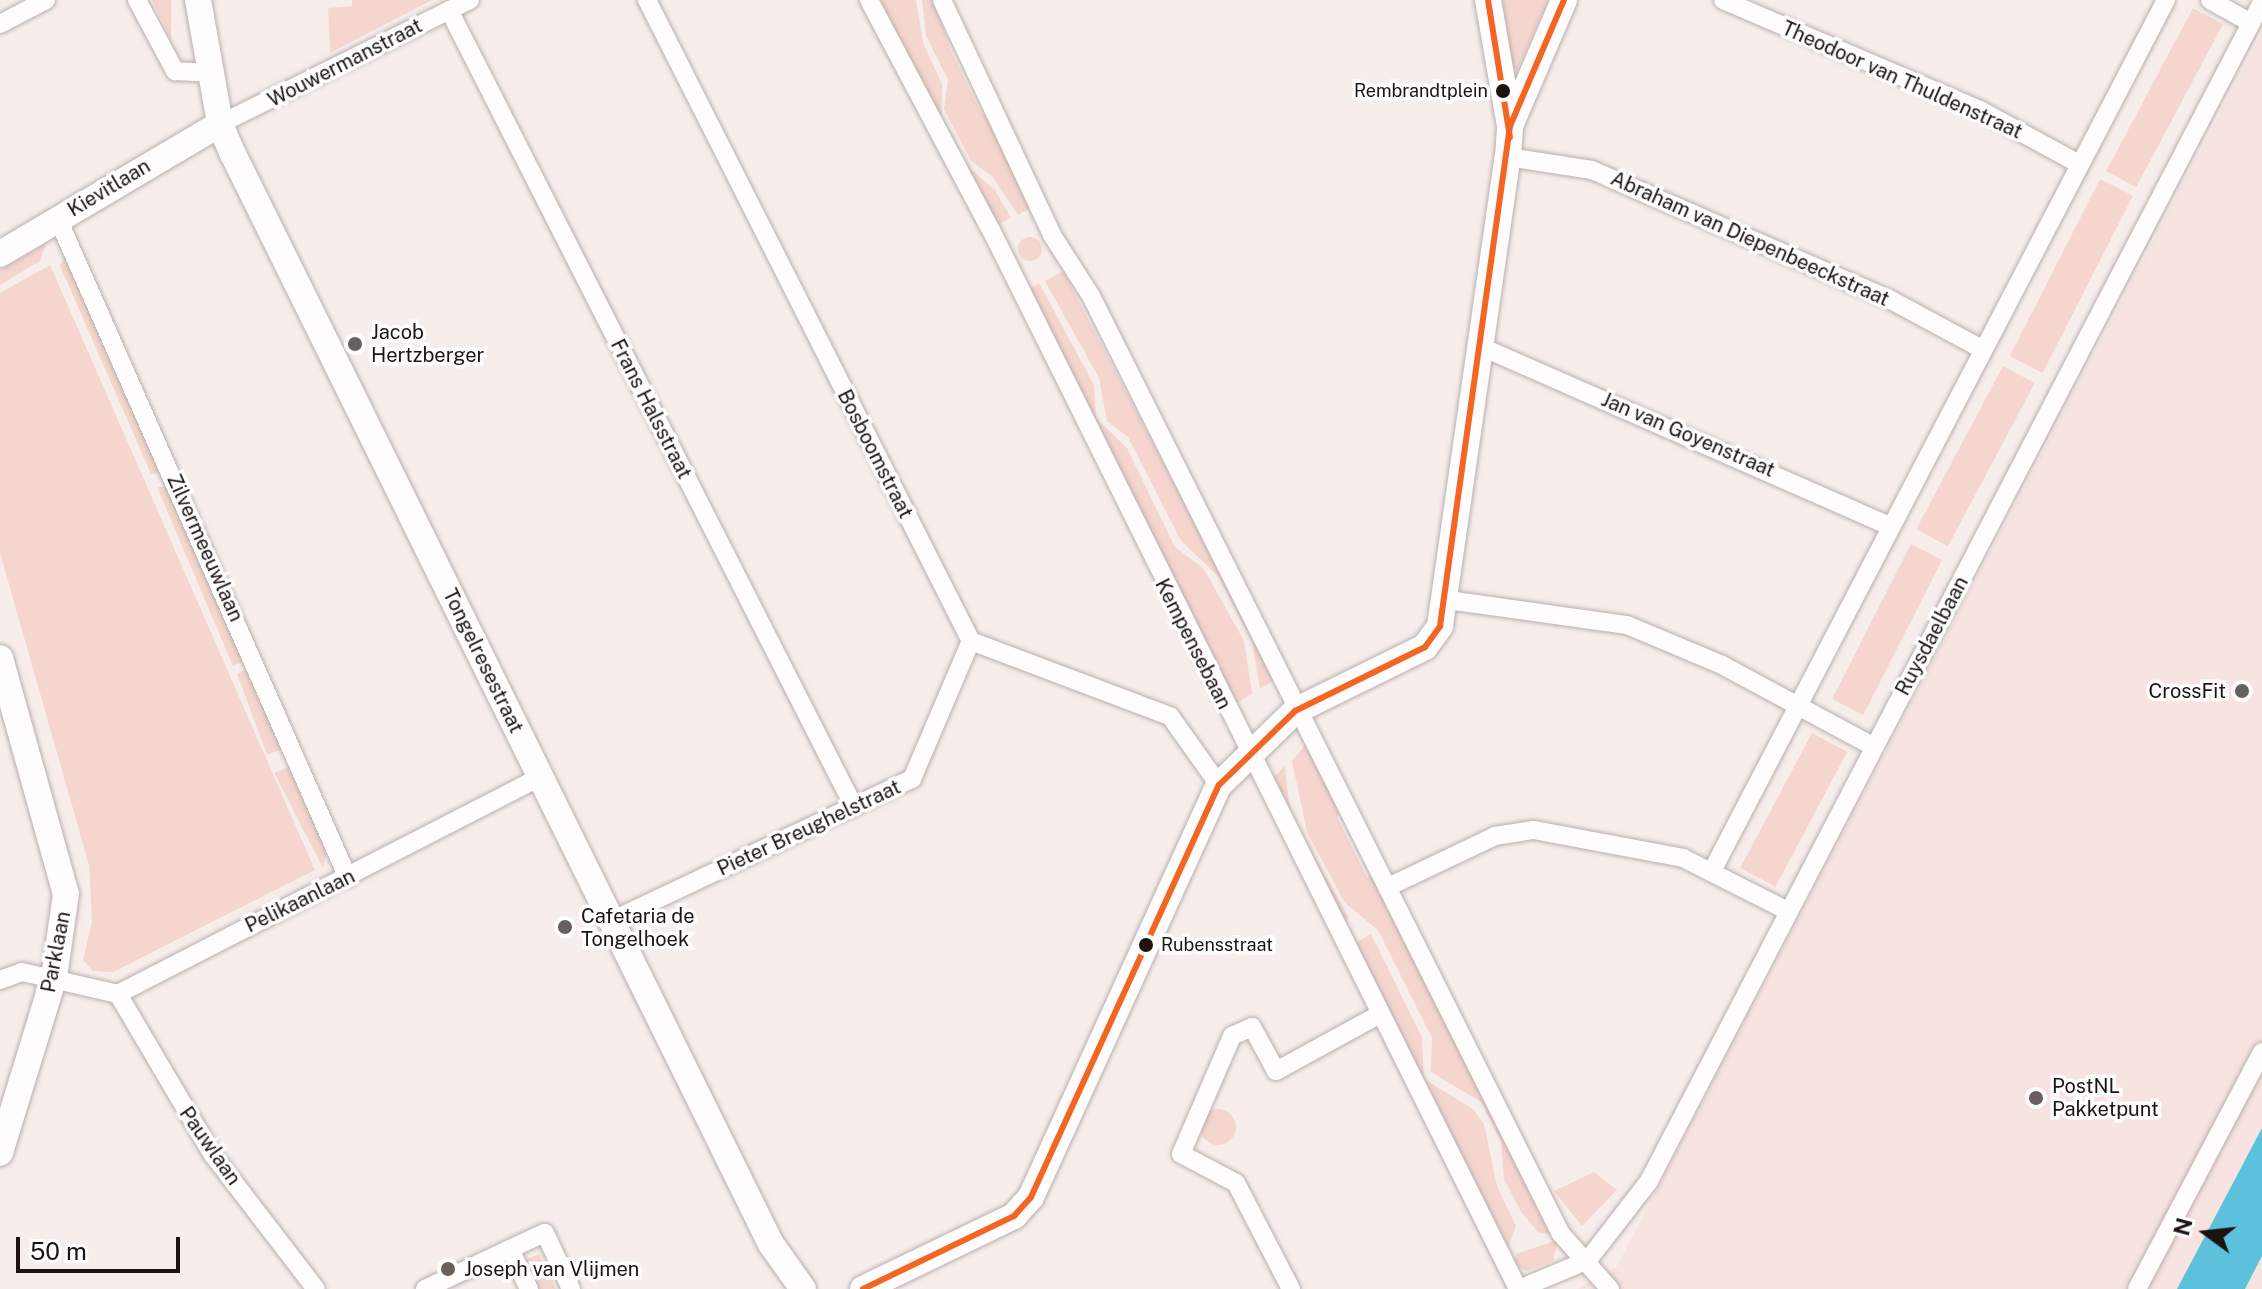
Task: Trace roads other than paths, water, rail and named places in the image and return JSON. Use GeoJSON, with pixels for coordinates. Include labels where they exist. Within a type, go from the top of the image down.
{"type":"FeatureCollection","features":[{"type":"Feature","properties":{"kind":"street"},"geometry":{"type":"LineString","coordinates":[[0,24],[46,0]]}},
{"type":"Feature","properties":{"kind":"street"},"geometry":{"type":"LineString","coordinates":[[137,0],[175,71],[210,62]]}},
{"type":"Feature","properties":{"kind":"street","name":"Tongelresestraat"},"geometry":{"type":"LineString","coordinates":[[198,0],[220,124],[771,1244],[803,1289]]}},
{"type":"Feature","properties":{"kind":"street","name":"Tongelresestraat"},"geometry":{"type":"LineString","coordinates":[[210,62],[214,0]]}},
{"type":"Feature","properties":{"kind":"street","name":"Wouwermanstraat"},"geometry":{"type":"LineString","coordinates":[[220,124],[470,0]]}},
{"type":"Feature","properties":{"kind":"street","name":"Bosboomstraat"},"geometry":{"type":"LineString","coordinates":[[647,0],[971,641]]}},
{"type":"Feature","properties":{"kind":"street","name":"Kempensebaan"},"geometry":{"type":"LineString","coordinates":[[869,0],[991,230],[1247,751],[1518,1289]]}},
{"type":"Feature","properties":{"kind":"street"},"geometry":{"type":"LineString","coordinates":[[942,0],[1295,711],[1388,887],[1561,1234],[1588,1260],[1610,1289]]}},
{"type":"Feature","properties":{"kind":"street"},"geometry":{"type":"LineString","coordinates":[[863,1289],[1014,1216],[1031,1197],[1219,785],[1247,751],[1295,711],[1425,647],[1448,600],[1508,157],[1510,126],[1488,0]]}},
{"type":"Feature","properties":{"kind":"street"},"geometry":{"type":"LineString","coordinates":[[1510,126],[1564,0]]}},
{"type":"Feature","properties":{"kind":"street","name":"Theodoor van Thuldenstraat"},"geometry":{"type":"LineString","coordinates":[[1723,0],[1980,110],[2079,164]]}},
{"type":"Feature","properties":{"kind":"street"},"geometry":{"type":"LineString","coordinates":[[1712,871],[1889,526],[2166,0]]}},
{"type":"Feature","properties":{"kind":"street"},"geometry":{"type":"LineString","coordinates":[[2210,0],[2251,23]]}},
{"type":"Feature","properties":{"kind":"street","name":"Ruysdaelbaan"},"geometry":{"type":"LineString","coordinates":[[1588,1260],[1649,1181],[2262,2]]}},
{"type":"Feature","properties":{"kind":"street","name":"Frans Halsstraat"},"geometry":{"type":"LineString","coordinates":[[449,10],[854,807]]}},
{"type":"Feature","properties":{"kind":"street","name":"Kievitlaan"},"geometry":{"type":"LineString","coordinates":[[0,254],[220,124]]}},
{"type":"Feature","properties":{"kind":"street","name":"Abraham van Diepenbeeckstraat"},"geometry":{"type":"LineString","coordinates":[[1508,157],[1592,170],[1891,300],[1982,349]]}},
{"type":"Feature","properties":{"kind":"street","name":"Zilvermeeuwlaan"},"geometry":{"type":"LineString","coordinates":[[58,219],[348,878]]}},
{"type":"Feature","properties":{"kind":"street","name":"Jan van Goyenstraat"},"geometry":{"type":"LineString","coordinates":[[1484,348],[1889,526]]}},
{"type":"Feature","properties":{"kind":"street"},"geometry":{"type":"LineString","coordinates":[[1448,600],[1627,625],[1874,747]]}},
{"type":"Feature","properties":{"kind":"street"},"geometry":{"type":"LineString","coordinates":[[971,641],[1170,716],[1219,785]]}},
{"type":"Feature","properties":{"kind":"street","name":"Pieter Breughelstraat"},"geometry":{"type":"LineString","coordinates":[[611,921],[854,807],[921,771],[971,641]]}},
{"type":"Feature","properties":{"kind":"street","name":"Parklaan"},"geometry":{"type":"LineString","coordinates":[[0,658],[5,698],[63,871],[66,916],[54,977],[0,1153]]}},
{"type":"Feature","properties":{"kind":"street","name":"Pelikaanlaan"},"geometry":{"type":"LineString","coordinates":[[118,994],[541,777]]}},
{"type":"Feature","properties":{"kind":"street"},"geometry":{"type":"LineString","coordinates":[[1388,887],[1495,836],[1534,830],[1683,858],[1788,911]]}},
{"type":"Feature","properties":{"kind":"street"},"geometry":{"type":"LineString","coordinates":[[0,980],[22,972],[118,994]]}},
{"type":"Feature","properties":{"kind":"street","name":"Pauwlaan"},"geometry":{"type":"LineString","coordinates":[[118,994],[213,1155],[316,1289]]}},
{"type":"Feature","properties":{"kind":"street"},"geometry":{"type":"LineString","coordinates":[[1291,1289],[1236,1183],[1181,1154],[1232,1036],[1252,1027],[1276,1071],[1380,1014]]}},
{"type":"Feature","properties":{"kind":"street"},"geometry":{"type":"LineString","coordinates":[[2137,1289],[2262,1052]]}},
{"type":"Feature","properties":{"kind":"street"},"geometry":{"type":"LineString","coordinates":[[425,1289],[545,1233],[571,1289]]}},
{"type":"Feature","properties":{"kind":"street","name":"Tongelresestraat"},"geometry":{"type":"LineString","coordinates":[[771,1244],[785,1289]]}},
{"type":"Feature","properties":{"kind":"street"},"geometry":{"type":"LineString","coordinates":[[510,1249],[529,1289]]}},
{"type":"Feature","properties":{"kind":"street"},"geometry":{"type":"LineString","coordinates":[[1518,1289],[1588,1260]]}},
{"type":"Feature","properties":{"kind":"water"},"geometry":{"type":"Polygon","coordinates":[[[2262,1128],[2262,1256],[2245,1289],[2177,1289],[2262,1128]]]}},
{"type":"Feature","properties":{"kind":"place","name":"Rembrandtplein"},"geometry":{"type":"Point","coordinates":[1503,91]}},
{"type":"Feature","properties":{"kind":"place","name":"Jacob Hertzberger"},"geometry":{"type":"Point","coordinates":[355,344]}},
{"type":"Feature","properties":{"kind":"place","name":"CrossFit"},"geometry":{"type":"Point","coordinates":[2242,691]}},
{"type":"Feature","properties":{"kind":"place","name":"Cafetaria de Tongelhoek"},"geometry":{"type":"Point","coordinates":[565,927]}},
{"type":"Feature","properties":{"kind":"place","name":"Rubensstraat"},"geometry":{"type":"Point","coordinates":[1146,945]}},
{"type":"Feature","properties":{"kind":"place","name":"PostNL Pakketpunt"},"geometry":{"type":"Point","coordinates":[2036,1098]}},
{"type":"Feature","properties":{"kind":"place","name":"Joseph van Vlijmen"},"geometry":{"type":"Point","coordinates":[448,1269]}}]}
